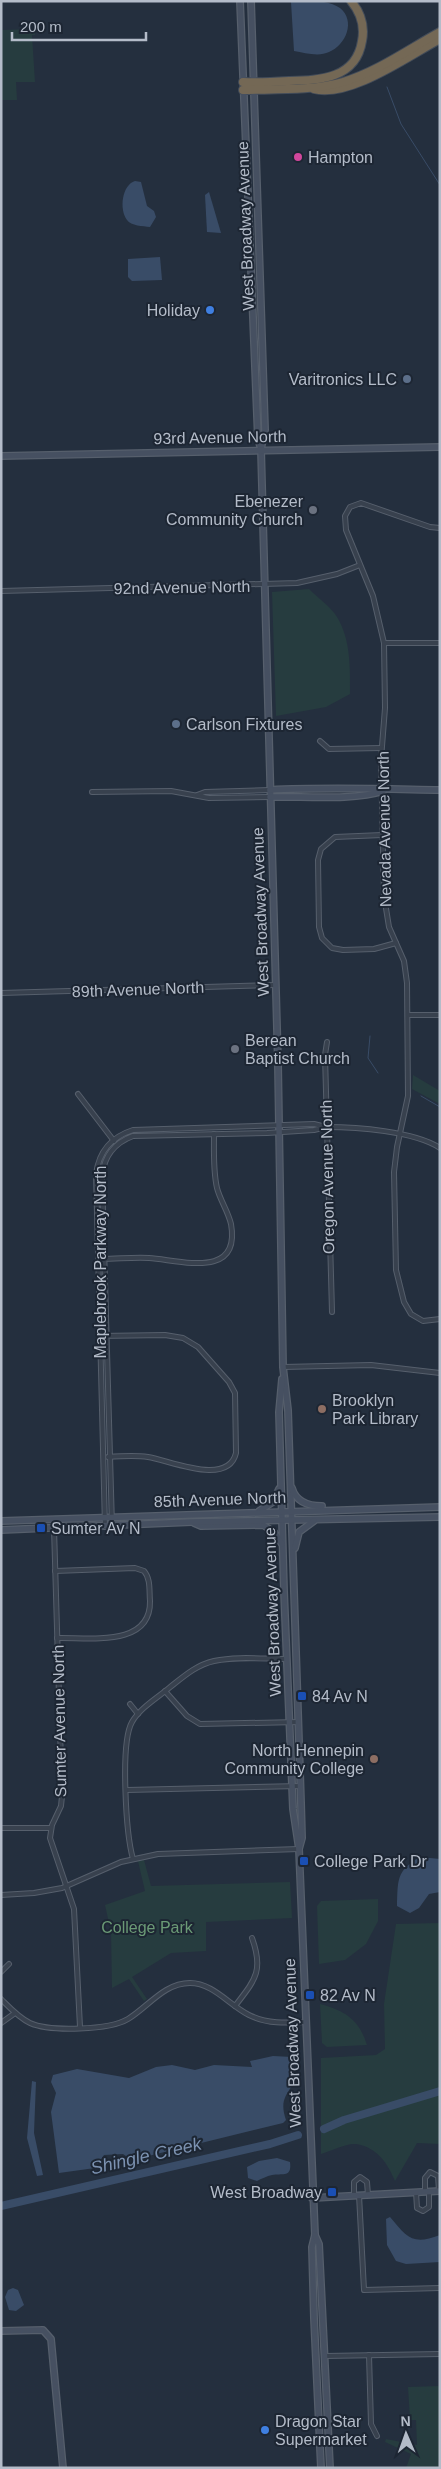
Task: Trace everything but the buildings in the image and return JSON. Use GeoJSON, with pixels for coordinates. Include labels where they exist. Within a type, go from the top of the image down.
{"type":"FeatureCollection","features":[{"type":"Feature","properties":{"kind":"highway"},"geometry":{"type":"LineString","coordinates":[[254,86],[322,80],[345,70],[358,54],[363,35],[361,18],[351,1]]}},
{"type":"Feature","properties":{"kind":"highway"},"geometry":{"type":"LineString","coordinates":[[243,86],[307,87],[336,84],[360,76],[440,32]]}},
{"type":"Feature","properties":{"kind":"highway"},"geometry":{"type":"LineString","coordinates":[[307,87],[326,91],[357,84],[440,39]]}},
{"type":"Feature","properties":{"kind":"main road","name":"West Broadway Avenue"},"geometry":{"type":"LineString","coordinates":[[240,1],[258,440],[261,450]]}},
{"type":"Feature","properties":{"kind":"main road","name":"West Broadway Avenue"},"geometry":{"type":"LineString","coordinates":[[251,1],[265,430],[261,450],[279,1128],[283,1366],[279,1412],[282,1520],[289,1723],[292,1786],[299,1849],[315,2235],[312,2269],[321,2468]]}},
{"type":"Feature","properties":{"kind":"main road","name":"93rd Avenue North"},"geometry":{"type":"LineString","coordinates":[[1,456],[440,447]]}},
{"type":"Feature","properties":{"kind":"main road"},"geometry":{"type":"LineString","coordinates":[[270,794],[348,788],[382,791],[440,790]]}},
{"type":"Feature","properties":{"kind":"main road","name":"West Broadway Avenue"},"geometry":{"type":"LineString","coordinates":[[283,1374],[288,1403],[302,1838],[299,1849]]}},
{"type":"Feature","properties":{"kind":"main road"},"geometry":{"type":"LineString","coordinates":[[290,1479],[294,1494],[308,1505],[417,1504],[431,1508]]}},
{"type":"Feature","properties":{"kind":"main road"},"geometry":{"type":"LineString","coordinates":[[258,1512],[275,1500],[281,1480]]}},
{"type":"Feature","properties":{"kind":"main road","name":"85th Avenue North"},"geometry":{"type":"LineString","coordinates":[[1,1521],[440,1507]]}},
{"type":"Feature","properties":{"kind":"main road","name":"85th Avenue North"},"geometry":{"type":"LineString","coordinates":[[1,1530],[192,1522],[440,1517]]}},
{"type":"Feature","properties":{"kind":"main road"},"geometry":{"type":"LineString","coordinates":[[293,1578],[298,1535],[304,1526],[318,1520]]}},
{"type":"Feature","properties":{"kind":"main road"},"geometry":{"type":"LineString","coordinates":[[192,1522],[201,1526],[263,1525],[274,1532],[283,1546]]}},
{"type":"Feature","properties":{"kind":"main road"},"geometry":{"type":"LineString","coordinates":[[312,2198],[439,2191]]}},
{"type":"Feature","properties":{"kind":"main road","name":"West Broadway Avenue"},"geometry":{"type":"LineString","coordinates":[[315,2235],[319,2244],[330,2468]]}},
{"type":"Feature","properties":{"kind":"main road"},"geometry":{"type":"LineString","coordinates":[[1,2331],[39,2330],[47,2332],[52,2342],[63,2468]]}},
{"type":"Feature","properties":{"kind":"street","name":"Nevada Avenue North"},"geometry":{"type":"LineString","coordinates":[[440,528],[430,527],[361,503],[350,507],[344,521],[378,612],[384,643],[385,708],[381,748],[384,907],[406,972],[408,1015],[409,1093],[400,1135],[393,1185],[398,1279],[404,1302],[411,1314],[422,1321],[440,1319]]}},
{"type":"Feature","properties":{"kind":"street","name":"92nd Avenue North"},"geometry":{"type":"LineString","coordinates":[[1,591],[265,585],[312,580],[360,565]]}},
{"type":"Feature","properties":{"kind":"street"},"geometry":{"type":"LineString","coordinates":[[384,643],[440,643]]}},
{"type":"Feature","properties":{"kind":"street"},"geometry":{"type":"LineString","coordinates":[[320,742],[328,749],[381,748]]}},
{"type":"Feature","properties":{"kind":"street"},"geometry":{"type":"LineString","coordinates":[[92,792],[164,790],[197,795],[205,792],[270,794]]}},
{"type":"Feature","properties":{"kind":"street"},"geometry":{"type":"LineString","coordinates":[[382,836],[335,837],[324,844],[318,860],[319,910],[322,938],[332,948],[343,950],[374,949],[396,943]]}},
{"type":"Feature","properties":{"kind":"street","name":"89th Avenue North"},"geometry":{"type":"LineString","coordinates":[[1,993],[275,985]]}},
{"type":"Feature","properties":{"kind":"street"},"geometry":{"type":"LineString","coordinates":[[408,1015],[440,1015]]}},
{"type":"Feature","properties":{"kind":"street","name":"Oregon Avenue North"},"geometry":{"type":"LineString","coordinates":[[327,1042],[324,1055],[332,1312]]}},
{"type":"Feature","properties":{"kind":"street"},"geometry":{"type":"LineString","coordinates":[[78,1094],[117,1144]]}},
{"type":"Feature","properties":{"kind":"street"},"geometry":{"type":"LineString","coordinates":[[113,1140],[121,1134],[133,1130],[279,1128],[314,1124],[326,1127],[367,1128],[430,1143],[440,1148]]}},
{"type":"Feature","properties":{"kind":"street"},"geometry":{"type":"LineString","coordinates":[[98,1259],[149,1258],[206,1264],[222,1257],[229,1248],[232,1232],[229,1218],[217,1188],[214,1128]]}},
{"type":"Feature","properties":{"kind":"street","name":"Maplebrook Parkway North"},"geometry":{"type":"LineString","coordinates":[[112,1526],[103,1168],[110,1151],[117,1144],[133,1136],[214,1134],[279,1128]]}},
{"type":"Feature","properties":{"kind":"street","name":"Maplebrook Parkway North"},"geometry":{"type":"LineString","coordinates":[[105,1527],[96,1174],[102,1152],[113,1140]]}},
{"type":"Feature","properties":{"kind":"street"},"geometry":{"type":"LineString","coordinates":[[99,1336],[165,1335],[192,1342],[202,1350],[229,1382],[235,1394],[235,1456],[228,1466],[222,1469],[193,1468],[140,1456],[104,1457]]}},
{"type":"Feature","properties":{"kind":"street"},"geometry":{"type":"LineString","coordinates":[[283,1366],[378,1365],[440,1373]]}},
{"type":"Feature","properties":{"kind":"street","name":"Sumter Avenue North"},"geometry":{"type":"LineString","coordinates":[[51,1828],[61,1806],[62,1796],[54,1528]]}},
{"type":"Feature","properties":{"kind":"street"},"geometry":{"type":"LineString","coordinates":[[55,1571],[135,1568],[144,1571],[149,1580],[148,1615],[140,1628],[134,1632],[119,1636],[57,1638]]}},
{"type":"Feature","properties":{"kind":"street"},"geometry":{"type":"LineString","coordinates":[[133,1858],[128,1837],[126,1739],[131,1724],[138,1714],[193,1669],[214,1661],[287,1659]]}},
{"type":"Feature","properties":{"kind":"street"},"geometry":{"type":"LineString","coordinates":[[165,1691],[186,1716],[200,1724],[298,1722]]}},
{"type":"Feature","properties":{"kind":"street"},"geometry":{"type":"LineString","coordinates":[[130,1704],[138,1714]]}},
{"type":"Feature","properties":{"kind":"street"},"geometry":{"type":"LineString","coordinates":[[127,1790],[300,1786]]}},
{"type":"Feature","properties":{"kind":"street"},"geometry":{"type":"LineString","coordinates":[[1,1828],[51,1828],[51,1845],[67,1887],[76,1919],[80,2027]]}},
{"type":"Feature","properties":{"kind":"street"},"geometry":{"type":"LineString","coordinates":[[1,1895],[34,1893],[67,1887],[106,1868],[133,1858],[177,1852],[299,1849]]}},
{"type":"Feature","properties":{"kind":"street"},"geometry":{"type":"LineString","coordinates":[[235,2006],[252,1983],[258,1970],[257,1954],[252,1938]]}},
{"type":"Feature","properties":{"kind":"street"},"geometry":{"type":"LineString","coordinates":[[1,1972],[9,1964]]}},
{"type":"Feature","properties":{"kind":"street"},"geometry":{"type":"LineString","coordinates":[[1,1999],[23,2020],[39,2026],[107,2026],[122,2022],[164,1991],[180,1983],[198,1983],[250,2016],[272,2022],[305,2022]]}},
{"type":"Feature","properties":{"kind":"street"},"geometry":{"type":"LineString","coordinates":[[1,2023],[15,2013]]}},
{"type":"Feature","properties":{"kind":"street"},"geometry":{"type":"LineString","coordinates":[[416,2192],[417,2208],[423,2211],[429,2207],[425,2178],[430,2172],[438,2176],[439,2191]]}},
{"type":"Feature","properties":{"kind":"street"},"geometry":{"type":"LineString","coordinates":[[368,2195],[367,2182],[360,2177],[354,2182],[364,2290],[440,2288]]}},
{"type":"Feature","properties":{"kind":"street"},"geometry":{"type":"LineString","coordinates":[[324,2356],[440,2354]]}},
{"type":"Feature","properties":{"kind":"street"},"geometry":{"type":"LineString","coordinates":[[369,2356],[371,2424],[377,2436]]}},
{"type":"Feature","properties":{"kind":"green space"},"geometry":{"type":"Polygon","coordinates":[[[35,29],[35,35],[32,35],[35,82],[16,82],[17,100],[1,100],[1,30],[35,29]]]}},
{"type":"Feature","properties":{"kind":"green space"},"geometry":{"type":"Polygon","coordinates":[[[309,589],[331,610],[342,626],[349,654],[350,694],[326,707],[276,716],[272,592],[309,589]]]}},
{"type":"Feature","properties":{"kind":"green space"},"geometry":{"type":"Polygon","coordinates":[[[413,1075],[440,1091],[440,1104],[412,1089],[413,1075]]]}},
{"type":"Feature","properties":{"kind":"green space","name":"College Park"},"geometry":{"type":"Polygon","coordinates":[[[144,1860],[151,1886],[290,1882],[292,1918],[206,1922],[206,1951],[171,1953],[132,1977],[147,1999],[144,2001],[129,1979],[112,1988],[111,1932],[105,1905],[145,1891],[138,1861],[144,1860]]]}},
{"type":"Feature","properties":{"kind":"green space"},"geometry":{"type":"Polygon","coordinates":[[[378,1899],[378,1921],[366,1944],[345,1960],[319,1964],[317,1906],[321,1901],[378,1899]]]}},
{"type":"Feature","properties":{"kind":"green space"},"geometry":{"type":"Polygon","coordinates":[[[440,1923],[440,2144],[417,2143],[395,2181],[381,2157],[363,2146],[356,2144],[348,2145],[321,2154],[321,2058],[376,2055],[385,2049],[384,2004],[396,1924],[440,1923]]]}},
{"type":"Feature","properties":{"kind":"green space"},"geometry":{"type":"Polygon","coordinates":[[[320,2004],[344,2013],[350,2018],[360,2029],[367,2045],[327,2047],[322,2043],[320,2004]]]}},
{"type":"Feature","properties":{"kind":"green space"},"geometry":{"type":"Polygon","coordinates":[[[440,2386],[440,2468],[406,2468],[411,2454],[385,2442],[386,2439],[417,2445],[416,2420],[410,2420],[408,2387],[440,2386]]]}},
{"type":"Feature","properties":{"kind":"water"},"geometry":{"type":"Polygon","coordinates":[[[291,2],[336,5],[345,13],[348,26],[347,32],[335,49],[321,54],[294,51],[291,2]]]}},
{"type":"Feature","properties":{"kind":"water"},"geometry":{"type":"Polygon","coordinates":[[[135,181],[141,182],[147,206],[154,211],[156,217],[150,227],[131,223],[127,220],[123,210],[123,198],[127,187],[135,181]]]}},
{"type":"Feature","properties":{"kind":"water"},"geometry":{"type":"Polygon","coordinates":[[[209,192],[221,233],[207,232],[205,195],[209,192]]]}},
{"type":"Feature","properties":{"kind":"water"},"geometry":{"type":"Polygon","coordinates":[[[160,257],[162,280],[132,281],[128,277],[128,259],[160,257]]]}},
{"type":"Feature","properties":{"kind":"water"},"geometry":{"type":"Polygon","coordinates":[[[420,1857],[440,1859],[440,1892],[429,1894],[419,1908],[410,1913],[397,1906],[398,1883],[406,1867],[420,1857]]]}},
{"type":"Feature","properties":{"kind":"water"},"geometry":{"type":"Polygon","coordinates":[[[273,2056],[292,2057],[292,2072],[289,2073],[291,2074],[292,2086],[284,2102],[286,2120],[283,2123],[132,2160],[123,2154],[104,2155],[95,2168],[59,2173],[51,2112],[56,2093],[51,2082],[53,2075],[77,2069],[129,2078],[156,2067],[172,2065],[195,2070],[214,2065],[252,2067],[250,2061],[273,2056]]]}},
{"type":"Feature","properties":{"kind":"water"},"geometry":{"type":"Polygon","coordinates":[[[32,2081],[36,2082],[34,2133],[43,2175],[37,2176],[27,2138],[32,2081]]]}},
{"type":"Feature","properties":{"kind":"water"},"geometry":{"type":"Polygon","coordinates":[[[277,2158],[290,2162],[288,2173],[270,2175],[257,2181],[248,2178],[247,2167],[259,2161],[277,2158]]]}},
{"type":"Feature","properties":{"kind":"water"},"geometry":{"type":"Polygon","coordinates":[[[390,2217],[411,2238],[423,2240],[440,2235],[440,2262],[406,2264],[396,2261],[387,2245],[386,2219],[390,2217]]]}},
{"type":"Feature","properties":{"kind":"water"},"geometry":{"type":"Polygon","coordinates":[[[13,2288],[18,2290],[24,2305],[16,2311],[9,2310],[5,2297],[8,2290],[13,2288]]]}},
{"type":"Feature","properties":{"kind":"waterway"},"geometry":{"type":"LineString","coordinates":[[387,87],[401,124],[440,185]]}},
{"type":"Feature","properties":{"kind":"waterway"},"geometry":{"type":"LineString","coordinates":[[370,1036],[368,1058],[378,1073]]}},
{"type":"Feature","properties":{"kind":"waterway"},"geometry":{"type":"LineString","coordinates":[[421,1096],[440,1107]]}},
{"type":"Feature","properties":{"kind":"waterway","name":"Shingle Creek"},"geometry":{"type":"LineString","coordinates":[[324,2129],[344,2120],[440,2091]]}},
{"type":"Feature","properties":{"kind":"waterway","name":"Shingle Creek"},"geometry":{"type":"LineString","coordinates":[[1,2206],[270,2144],[298,2135]]}},
{"type":"Feature","properties":{"kind":"place","name":"Hampton"},"geometry":{"type":"Point","coordinates":[298,157]}},
{"type":"Feature","properties":{"kind":"place","name":"Holiday"},"geometry":{"type":"Point","coordinates":[210,310]}},
{"type":"Feature","properties":{"kind":"place","name":"Varitronics LLC"},"geometry":{"type":"Point","coordinates":[407,379]}},
{"type":"Feature","properties":{"kind":"place","name":"Ebenezer Community Church"},"geometry":{"type":"Point","coordinates":[313,510]}},
{"type":"Feature","properties":{"kind":"place","name":"Carlson Fixtures"},"geometry":{"type":"Point","coordinates":[176,724]}},
{"type":"Feature","properties":{"kind":"place","name":"Berean Baptist Church"},"geometry":{"type":"Point","coordinates":[235,1049]}},
{"type":"Feature","properties":{"kind":"place","name":"Brooklyn Park Library"},"geometry":{"type":"Point","coordinates":[322,1409]}},
{"type":"Feature","properties":{"kind":"place","name":"Sumter Av N"},"geometry":{"type":"Point","coordinates":[41,1528]}},
{"type":"Feature","properties":{"kind":"place","name":"84 Av N"},"geometry":{"type":"Point","coordinates":[302,1696]}},
{"type":"Feature","properties":{"kind":"place","name":"North Hennepin Community College"},"geometry":{"type":"Point","coordinates":[374,1759]}},
{"type":"Feature","properties":{"kind":"place","name":"College Park Dr"},"geometry":{"type":"Point","coordinates":[304,1861]}},
{"type":"Feature","properties":{"kind":"place","name":"82 Av N"},"geometry":{"type":"Point","coordinates":[310,1995]}},
{"type":"Feature","properties":{"kind":"place","name":"West Broadway"},"geometry":{"type":"Point","coordinates":[332,2192]}},
{"type":"Feature","properties":{"kind":"place","name":"Dragon Star Supermarket"},"geometry":{"type":"Point","coordinates":[265,2430]}}]}
